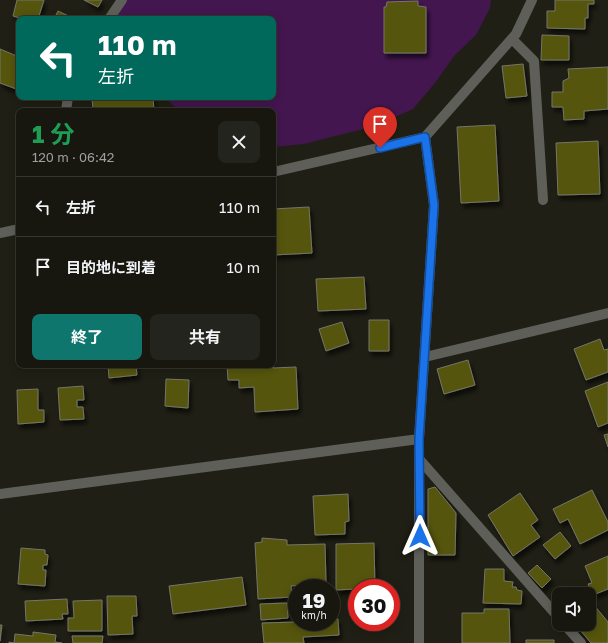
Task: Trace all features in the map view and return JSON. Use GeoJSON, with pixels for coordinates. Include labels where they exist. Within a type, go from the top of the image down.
{"type":"FeatureCollection","features":[{"type":"Feature","properties":{"kind":"street"},"geometry":{"type":"LineString","coordinates":[[111,16],[122,0]]}},
{"type":"Feature","properties":{"kind":"street"},"geometry":{"type":"LineString","coordinates":[[276,171],[425,137],[516,34],[532,0]]}},
{"type":"Feature","properties":{"kind":"street"},"geometry":{"type":"LineString","coordinates":[[512,39],[534,61],[543,200]]}},
{"type":"Feature","properties":{"kind":"street"},"geometry":{"type":"LineString","coordinates":[[419,643],[419,439],[434,205],[425,137]]}},
{"type":"Feature","properties":{"kind":"street"},"geometry":{"type":"LineString","coordinates":[[0,233],[16,230]]}},
{"type":"Feature","properties":{"kind":"street"},"geometry":{"type":"LineString","coordinates":[[425,357],[608,313]]}},
{"type":"Feature","properties":{"kind":"street"},"geometry":{"type":"LineString","coordinates":[[0,494],[419,439]]}},
{"type":"Feature","properties":{"kind":"street"},"geometry":{"type":"LineString","coordinates":[[420,460],[552,610]]}},
{"type":"Feature","properties":{"kind":"street"},"geometry":{"type":"LineString","coordinates":[[570,631],[581,643]]}},
{"type":"Feature","properties":{"kind":"shaded area"},"geometry":{"type":"Polygon","coordinates":[[[122,0],[491,0],[490,8],[476,35],[454,56],[435,83],[413,109],[375,126],[304,144],[276,147],[276,108],[177,108],[167,100],[276,100],[276,16],[111,16],[122,0]]]}},
{"type":"Feature","properties":{"kind":"building"},"geometry":{"type":"Polygon","coordinates":[[[17,0],[44,0],[39,16],[13,16],[17,0]]]}},
{"type":"Feature","properties":{"kind":"building"},"geometry":{"type":"Polygon","coordinates":[[[84,0],[102,0],[98,7],[84,0]]]}},
{"type":"Feature","properties":{"kind":"building"},"geometry":{"type":"Polygon","coordinates":[[[555,0],[594,0],[594,4],[588,4],[588,18],[585,18],[585,29],[547,28],[547,11],[555,11],[555,0]]]}},
{"type":"Feature","properties":{"kind":"building"},"geometry":{"type":"Polygon","coordinates":[[[418,1],[418,6],[426,7],[426,53],[384,53],[384,7],[386,7],[387,2],[418,1]]]}},
{"type":"Feature","properties":{"kind":"building"},"geometry":{"type":"Polygon","coordinates":[[[58,11],[69,16],[56,16],[58,11]]]}},
{"type":"Feature","properties":{"kind":"building"},"geometry":{"type":"Polygon","coordinates":[[[542,35],[569,36],[569,60],[541,60],[542,35]]]}},
{"type":"Feature","properties":{"kind":"building"},"geometry":{"type":"Polygon","coordinates":[[[0,49],[16,56],[16,89],[0,83],[0,49]]]}},
{"type":"Feature","properties":{"kind":"building"},"geometry":{"type":"Polygon","coordinates":[[[523,64],[527,96],[506,98],[502,66],[523,64]]]}},
{"type":"Feature","properties":{"kind":"building"},"geometry":{"type":"Polygon","coordinates":[[[608,67],[608,109],[584,111],[584,119],[564,120],[563,107],[552,107],[552,92],[563,92],[563,81],[569,78],[568,69],[608,67]]]}},
{"type":"Feature","properties":{"kind":"building"},"geometry":{"type":"Polygon","coordinates":[[[92,100],[153,100],[154,108],[93,108],[92,100]]]}},
{"type":"Feature","properties":{"kind":"building"},"geometry":{"type":"Polygon","coordinates":[[[495,125],[499,201],[461,203],[457,127],[495,125]]]}},
{"type":"Feature","properties":{"kind":"building"},"geometry":{"type":"Polygon","coordinates":[[[598,141],[600,194],[558,195],[556,143],[598,141]]]}},
{"type":"Feature","properties":{"kind":"building"},"geometry":{"type":"Polygon","coordinates":[[[309,207],[312,253],[276,255],[276,209],[309,207]]]}},
{"type":"Feature","properties":{"kind":"building"},"geometry":{"type":"Polygon","coordinates":[[[364,277],[366,309],[318,311],[316,279],[364,277]]]}},
{"type":"Feature","properties":{"kind":"building"},"geometry":{"type":"Polygon","coordinates":[[[369,320],[389,320],[389,351],[369,351],[369,320]]]}},
{"type":"Feature","properties":{"kind":"building"},"geometry":{"type":"Polygon","coordinates":[[[342,322],[349,343],[326,351],[319,329],[342,322]]]}},
{"type":"Feature","properties":{"kind":"building"},"geometry":{"type":"Polygon","coordinates":[[[600,339],[604,350],[608,349],[608,372],[586,380],[574,349],[600,339]]]}},
{"type":"Feature","properties":{"kind":"building"},"geometry":{"type":"Polygon","coordinates":[[[468,360],[475,385],[444,394],[437,369],[468,360]]]}},
{"type":"Feature","properties":{"kind":"building"},"geometry":{"type":"Polygon","coordinates":[[[296,367],[298,409],[255,412],[254,387],[239,388],[239,380],[228,380],[227,368],[296,367]]]}},
{"type":"Feature","properties":{"kind":"building"},"geometry":{"type":"Polygon","coordinates":[[[108,368],[136,368],[137,375],[109,378],[108,368]]]}},
{"type":"Feature","properties":{"kind":"building"},"geometry":{"type":"Polygon","coordinates":[[[166,379],[189,380],[188,408],[165,406],[166,379]]]}},
{"type":"Feature","properties":{"kind":"building"},"geometry":{"type":"Polygon","coordinates":[[[608,382],[608,423],[598,427],[585,391],[608,382]]]}},
{"type":"Feature","properties":{"kind":"building"},"geometry":{"type":"Polygon","coordinates":[[[83,386],[84,400],[77,400],[77,407],[83,407],[84,419],[60,420],[58,388],[83,386]]]}},
{"type":"Feature","properties":{"kind":"building"},"geometry":{"type":"Polygon","coordinates":[[[38,389],[38,410],[44,410],[44,422],[18,424],[17,390],[38,389]]]}},
{"type":"Feature","properties":{"kind":"building"},"geometry":{"type":"Polygon","coordinates":[[[608,434],[608,447],[604,435],[608,434]]]}},
{"type":"Feature","properties":{"kind":"building"},"geometry":{"type":"Polygon","coordinates":[[[435,487],[456,513],[455,555],[428,555],[428,489],[435,487]]]}},
{"type":"Feature","properties":{"kind":"building"},"geometry":{"type":"Polygon","coordinates":[[[592,490],[608,522],[608,530],[580,544],[568,519],[560,523],[553,509],[592,490]]]}},
{"type":"Feature","properties":{"kind":"building"},"geometry":{"type":"Polygon","coordinates":[[[520,493],[538,520],[531,525],[540,537],[513,556],[488,515],[520,493]]]}},
{"type":"Feature","properties":{"kind":"building"},"geometry":{"type":"Polygon","coordinates":[[[348,494],[349,521],[345,522],[345,534],[315,535],[313,496],[348,494]]]}},
{"type":"Feature","properties":{"kind":"building"},"geometry":{"type":"Polygon","coordinates":[[[560,532],[571,546],[555,559],[543,545],[560,532]]]}},
{"type":"Feature","properties":{"kind":"building"},"geometry":{"type":"Polygon","coordinates":[[[262,538],[287,540],[287,545],[325,544],[326,579],[288,579],[288,597],[258,599],[255,543],[262,542],[262,538]]]}},
{"type":"Feature","properties":{"kind":"building"},"geometry":{"type":"Polygon","coordinates":[[[374,543],[375,579],[348,579],[348,589],[340,590],[340,579],[336,579],[336,544],[374,543]]]}},
{"type":"Feature","properties":{"kind":"building"},"geometry":{"type":"Polygon","coordinates":[[[21,548],[45,550],[45,554],[48,555],[47,565],[43,565],[43,570],[46,570],[45,586],[18,584],[21,548]]]}},
{"type":"Feature","properties":{"kind":"building"},"geometry":{"type":"Polygon","coordinates":[[[608,556],[608,589],[596,594],[596,587],[589,587],[588,584],[592,583],[585,566],[608,556]]]}},
{"type":"Feature","properties":{"kind":"building"},"geometry":{"type":"Polygon","coordinates":[[[537,565],[551,579],[542,588],[528,573],[537,565]]]}},
{"type":"Feature","properties":{"kind":"building"},"geometry":{"type":"Polygon","coordinates":[[[485,569],[504,569],[504,581],[513,582],[512,587],[516,587],[517,590],[522,591],[521,604],[483,603],[485,569]]]}},
{"type":"Feature","properties":{"kind":"building"},"geometry":{"type":"Polygon","coordinates":[[[242,577],[246,605],[173,614],[169,586],[242,577]]]}},
{"type":"Feature","properties":{"kind":"building"},"geometry":{"type":"Polygon","coordinates":[[[107,596],[136,596],[137,616],[132,616],[133,634],[108,635],[107,596]]]}},
{"type":"Feature","properties":{"kind":"building"},"geometry":{"type":"Polygon","coordinates":[[[67,599],[68,614],[62,614],[63,619],[26,621],[25,601],[67,599]]]}},
{"type":"Feature","properties":{"kind":"building"},"geometry":{"type":"Polygon","coordinates":[[[102,600],[102,631],[68,631],[68,618],[74,618],[73,601],[102,600]]]}},
{"type":"Feature","properties":{"kind":"building"},"geometry":{"type":"Polygon","coordinates":[[[287,603],[288,618],[261,620],[260,604],[287,603]]]}},
{"type":"Feature","properties":{"kind":"building"},"geometry":{"type":"Polygon","coordinates":[[[596,607],[608,622],[608,642],[591,643],[581,631],[596,631],[596,607]]]}},
{"type":"Feature","properties":{"kind":"building"},"geometry":{"type":"Polygon","coordinates":[[[484,609],[509,609],[510,643],[462,643],[462,613],[484,613],[484,609]]]}},
{"type":"Feature","properties":{"kind":"building"},"geometry":{"type":"Polygon","coordinates":[[[288,622],[288,631],[339,631],[339,635],[303,637],[304,643],[264,643],[262,623],[288,622]]]}},
{"type":"Feature","properties":{"kind":"building"},"geometry":{"type":"Polygon","coordinates":[[[0,625],[2,625],[0,641],[0,625]]]}},
{"type":"Feature","properties":{"kind":"building"},"geometry":{"type":"Polygon","coordinates":[[[33,632],[56,635],[55,642],[62,643],[14,643],[15,634],[33,636],[33,632]]]}},
{"type":"Feature","properties":{"kind":"building"},"geometry":{"type":"Polygon","coordinates":[[[72,636],[103,636],[102,643],[73,643],[72,636]]]}},
{"type":"Feature","properties":{"kind":"building"},"geometry":{"type":"Polygon","coordinates":[[[526,640],[554,640],[554,643],[526,643],[526,640]]]}},
{"type":"Feature","properties":{"kind":"route"},"geometry":{"type":"LineString","coordinates":[[380,148],[425,137],[434,205],[419,439],[420,536]]}}]}
